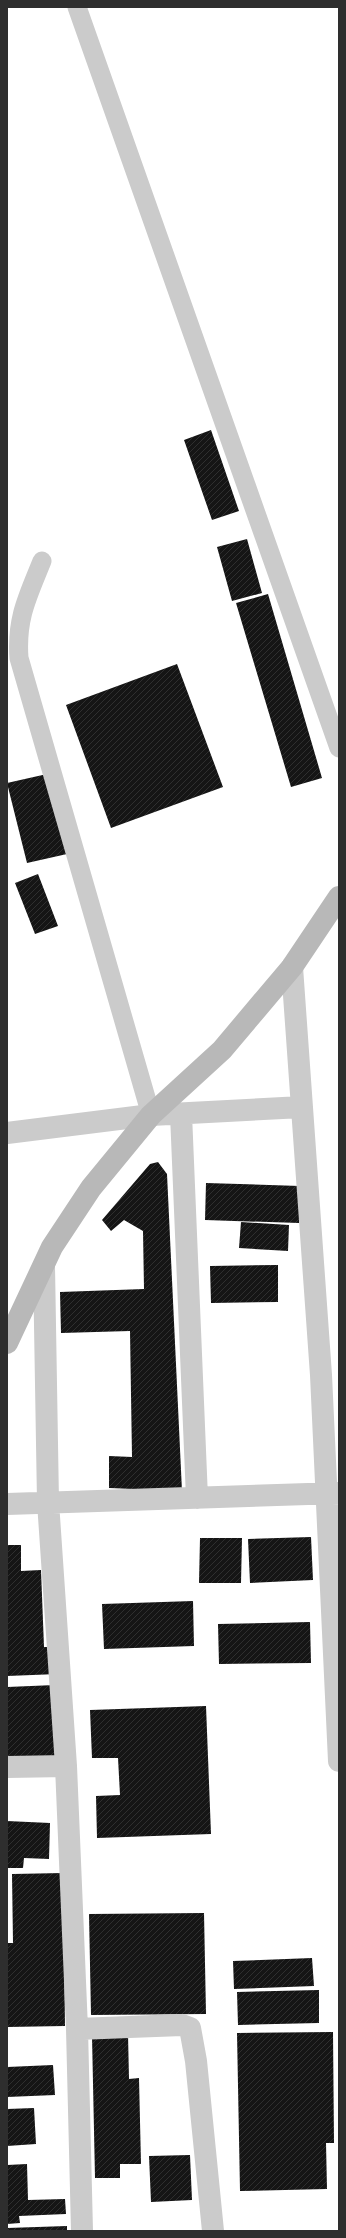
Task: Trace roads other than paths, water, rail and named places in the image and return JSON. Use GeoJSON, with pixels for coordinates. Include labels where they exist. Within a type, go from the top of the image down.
{"type":"FeatureCollection","features":[{"type":"Feature","properties":{"kind":"main road"},"geometry":{"type":"LineString","coordinates":[[7,1343],[52,1247],[91,1188],[151,1115],[222,1050],[292,968],[339,897]]}},
{"type":"Feature","properties":{"kind":"street"},"geometry":{"type":"LineString","coordinates":[[292,968],[321,1375],[332,1493],[339,1761]]}},
{"type":"Feature","properties":{"kind":"street"},"geometry":{"type":"LineString","coordinates":[[7,1133],[151,1115],[302,1107]]}},
{"type":"Feature","properties":{"kind":"street"},"geometry":{"type":"LineString","coordinates":[[181,1114],[197,1498]]}},
{"type":"Feature","properties":{"kind":"street"},"geometry":{"type":"LineString","coordinates":[[44,1266],[48,1502],[66,1766],[77,2029],[82,2231]]}},
{"type":"Feature","properties":{"kind":"street"},"geometry":{"type":"LineString","coordinates":[[7,1504],[332,1493]]}},
{"type":"Feature","properties":{"kind":"street"},"geometry":{"type":"LineString","coordinates":[[7,1767],[66,1766]]}},
{"type":"Feature","properties":{"kind":"street"},"geometry":{"type":"LineString","coordinates":[[77,2029],[182,2025],[190,2028],[196,2061],[213,2231]]}},
{"type":"Feature","properties":{"kind":"lane"},"geometry":{"type":"LineString","coordinates":[[78,7],[339,748]]}},
{"type":"Feature","properties":{"kind":"lane"},"geometry":{"type":"LineString","coordinates":[[42,561],[22,612],[17,636],[19,658],[151,1115]]}}]}
